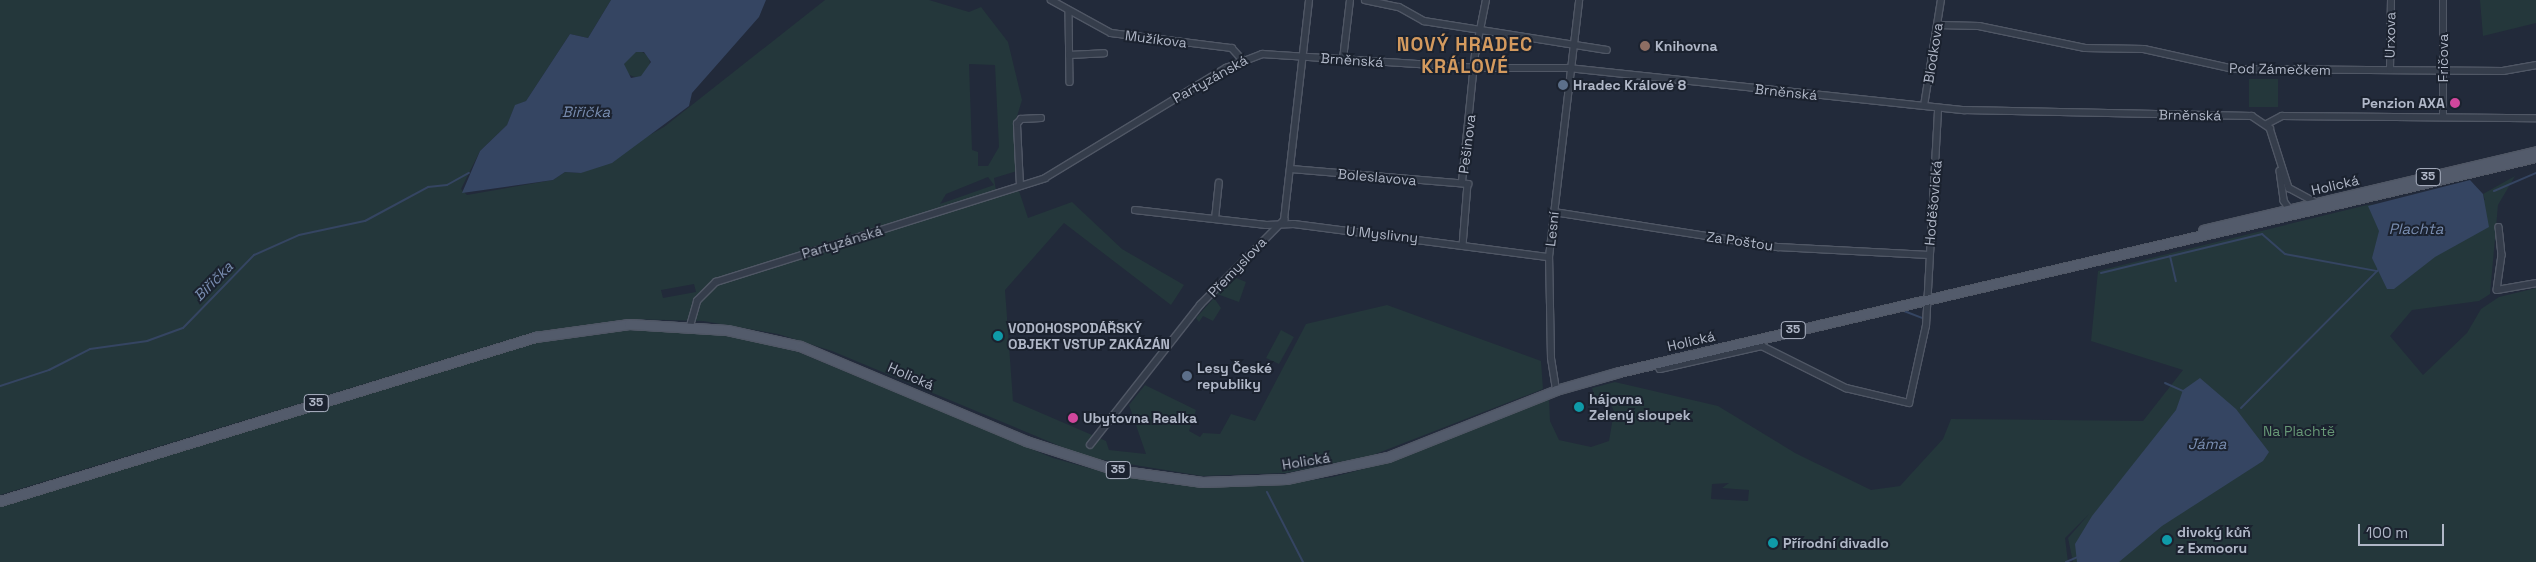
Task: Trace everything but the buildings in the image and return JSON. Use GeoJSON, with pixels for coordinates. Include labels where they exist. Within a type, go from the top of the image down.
{"type":"FeatureCollection","features":[{"type":"Feature","properties":{"kind":"main road","name":"Holická"},"geometry":{"type":"LineString","coordinates":[[2141,248],[2277,212],[2536,151]]}},
{"type":"Feature","properties":{"kind":"main road","name":"Holická"},"geometry":{"type":"LineString","coordinates":[[690,326],[776,340],[830,356],[1084,462],[1194,481],[1286,479],[1368,463],[1556,390],[1658,363],[2141,248],[2301,213],[2536,157]]}},
{"type":"Feature","properties":{"kind":"main road","name":"35"},"geometry":{"type":"LineString","coordinates":[[0,501],[535,337],[629,324],[690,326]]}},
{"type":"Feature","properties":{"kind":"street","name":"Mužíkova"},"geometry":{"type":"LineString","coordinates":[[1051,0],[1070,12],[1112,33],[1232,48],[1242,59]]}},
{"type":"Feature","properties":{"kind":"street","name":"Přemyslova"},"geometry":{"type":"LineString","coordinates":[[1090,446],[1200,305],[1279,226],[1286,216],[1309,0]]}},
{"type":"Feature","properties":{"kind":"street"},"geometry":{"type":"LineString","coordinates":[[1343,59],[1350,0]]}},
{"type":"Feature","properties":{"kind":"street"},"geometry":{"type":"LineString","coordinates":[[1365,0],[1399,7],[1416,18],[1607,50]]}},
{"type":"Feature","properties":{"kind":"street","name":"Pešinova"},"geometry":{"type":"LineString","coordinates":[[1463,246],[1470,186],[1462,182],[1479,29],[1486,0]]}},
{"type":"Feature","properties":{"kind":"street","name":"Lesní"},"geometry":{"type":"LineString","coordinates":[[1556,390],[1551,358],[1549,257],[1571,45],[1579,0]]}},
{"type":"Feature","properties":{"kind":"street","name":"Blodkova"},"geometry":{"type":"LineString","coordinates":[[1924,106],[1941,0]]}},
{"type":"Feature","properties":{"kind":"street","name":"Urxova"},"geometry":{"type":"LineString","coordinates":[[2390,70],[2391,0]]}},
{"type":"Feature","properties":{"kind":"street","name":"Fričova"},"geometry":{"type":"LineString","coordinates":[[2442,117],[2443,0]]}},
{"type":"Feature","properties":{"kind":"street"},"geometry":{"type":"LineString","coordinates":[[1070,12],[1070,82]]}},
{"type":"Feature","properties":{"kind":"street","name":"Pod Zámečkem"},"geometry":{"type":"LineString","coordinates":[[1938,25],[1979,26],[2085,48],[2144,49],[2234,69],[2503,71],[2536,64]]}},
{"type":"Feature","properties":{"kind":"street"},"geometry":{"type":"LineString","coordinates":[[1069,55],[1104,53]]}},
{"type":"Feature","properties":{"kind":"street","name":"Partyzánská"},"geometry":{"type":"LineString","coordinates":[[690,326],[701,294],[722,279],[1045,178],[1242,59],[1262,54],[1303,57]]}},
{"type":"Feature","properties":{"kind":"street","name":"Brněnská"},"geometry":{"type":"LineString","coordinates":[[1303,57],[1476,68],[1569,68],[1938,108],[2252,116],[2268,124]]}},
{"type":"Feature","properties":{"kind":"street","name":"Hoděšovická"},"geometry":{"type":"LineString","coordinates":[[1928,298],[1938,108]]}},
{"type":"Feature","properties":{"kind":"street"},"geometry":{"type":"LineString","coordinates":[[2321,202],[2305,200],[2289,188],[2268,124],[2282,116],[2536,118]]}},
{"type":"Feature","properties":{"kind":"street"},"geometry":{"type":"LineString","coordinates":[[1020,186],[1017,124],[1021,119],[1041,118]]}},
{"type":"Feature","properties":{"kind":"street"},"geometry":{"type":"LineString","coordinates":[[2278,154],[2284,201],[2290,210],[2301,213]]}},
{"type":"Feature","properties":{"kind":"street","name":"Boleslavova"},"geometry":{"type":"LineString","coordinates":[[1291,169],[1417,183],[1462,182]]}},
{"type":"Feature","properties":{"kind":"street"},"geometry":{"type":"LineString","coordinates":[[1215,219],[1219,183]]}},
{"type":"Feature","properties":{"kind":"street"},"geometry":{"type":"LineString","coordinates":[[2277,212],[2284,201]]}},
{"type":"Feature","properties":{"kind":"street","name":"U Myslivny"},"geometry":{"type":"LineString","coordinates":[[1135,210],[1549,257]]}},
{"type":"Feature","properties":{"kind":"street","name":"Za Poštou"},"geometry":{"type":"LineString","coordinates":[[1554,212],[1778,247],[1929,255]]}},
{"type":"Feature","properties":{"kind":"street"},"geometry":{"type":"LineString","coordinates":[[2499,227],[2502,255],[2497,290],[2536,283]]}},
{"type":"Feature","properties":{"kind":"street"},"geometry":{"type":"LineString","coordinates":[[1658,363],[1660,369],[1762,346],[1846,388],[1909,403],[1928,298]]}},
{"type":"Feature","properties":{"kind":"green space"},"geometry":{"type":"Polygon","coordinates":[[[0,0],[611,0],[588,38],[570,34],[526,101],[515,106],[507,125],[480,151],[461,189],[467,195],[553,180],[565,172],[581,173],[664,127],[825,0],[929,0],[969,12],[981,7],[1008,42],[1022,100],[1015,123],[1017,171],[994,178],[997,197],[1019,191],[1028,218],[1072,202],[1122,249],[1184,285],[1171,305],[1064,223],[1005,290],[1013,401],[1106,441],[1109,450],[1146,454],[1129,405],[1145,385],[1196,410],[1189,431],[1200,437],[1203,433],[1220,434],[1231,414],[1255,421],[1306,324],[1387,305],[1541,361],[1543,389],[1373,455],[1286,473],[1202,476],[1086,457],[832,351],[778,334],[703,321],[629,319],[534,332],[0,495],[0,0]],[[969,64],[972,150],[978,152],[978,166],[988,166],[999,147],[995,65],[969,64]],[[988,177],[946,194],[940,204],[994,185],[988,177]],[[694,284],[661,290],[663,298],[696,292],[694,284]]]}},
{"type":"Feature","properties":{"kind":"green space"},"geometry":{"type":"Polygon","coordinates":[[[2480,0],[2536,0],[2536,23],[2483,36],[2480,0]]]}},
{"type":"Feature","properties":{"kind":"green space"},"geometry":{"type":"Polygon","coordinates":[[[637,51],[646,55],[650,64],[646,73],[637,77],[628,73],[624,64],[628,55],[637,51]]]}},
{"type":"Feature","properties":{"kind":"green space"},"geometry":{"type":"Polygon","coordinates":[[[2249,79],[2278,79],[2278,107],[2249,107],[2249,79]]]}},
{"type":"Feature","properties":{"kind":"green space","name":"Na Plachtě"},"geometry":{"type":"Polygon","coordinates":[[[2515,176],[2498,205],[2490,294],[2479,301],[2412,310],[2390,336],[2423,375],[2467,333],[2481,309],[2499,297],[2536,288],[2536,562],[2073,562],[2068,538],[2089,514],[2065,538],[2068,562],[0,562],[0,507],[536,343],[630,330],[726,335],[798,352],[1053,458],[1114,475],[1176,485],[1271,486],[1333,477],[1390,462],[1549,398],[1550,421],[1559,440],[1591,447],[1609,441],[1614,411],[1608,399],[1594,396],[1592,388],[1615,382],[1718,406],[1795,453],[1871,490],[1900,486],[1943,439],[1951,419],[2143,421],[2183,370],[2091,341],[2098,271],[2367,205],[2485,200],[2483,194],[2515,176]],[[1729,483],[1712,484],[1711,499],[1748,501],[1749,490],[1722,488],[1729,483]]]}},
{"type":"Feature","properties":{"kind":"green space"},"geometry":{"type":"Polygon","coordinates":[[[1234,277],[1246,282],[1239,302],[1217,294],[1234,277]]]}},
{"type":"Feature","properties":{"kind":"green space"},"geometry":{"type":"Polygon","coordinates":[[[1214,298],[1221,308],[1213,321],[1203,316],[1199,322],[1196,318],[1214,298]]]}},
{"type":"Feature","properties":{"kind":"green space"},"geometry":{"type":"Polygon","coordinates":[[[1281,330],[1294,337],[1279,364],[1266,358],[1281,330]]]}},
{"type":"Feature","properties":{"kind":"water","name":"Biřička"},"geometry":{"type":"Polygon","coordinates":[[[611,0],[766,0],[759,17],[692,93],[689,106],[612,163],[581,173],[565,172],[553,180],[462,193],[480,151],[507,125],[515,105],[526,101],[570,34],[588,38],[611,0]],[[636,52],[624,64],[631,78],[641,76],[651,62],[644,52],[636,52]]]}},
{"type":"Feature","properties":{"kind":"water","name":"Plachta"},"geometry":{"type":"Polygon","coordinates":[[[2470,180],[2483,194],[2489,227],[2435,257],[2394,289],[2387,289],[2372,258],[2379,231],[2368,206],[2470,180]]]}},
{"type":"Feature","properties":{"kind":"water","name":"Jáma"},"geometry":{"type":"Polygon","coordinates":[[[2200,378],[2236,409],[2269,452],[2263,461],[2162,526],[2119,562],[2077,562],[2075,544],[2092,516],[2176,410],[2183,390],[2200,378]]]}},
{"type":"Feature","properties":{"kind":"waterway","name":"Biřička"},"geometry":{"type":"LineString","coordinates":[[0,386],[49,370],[90,349],[147,341],[183,328],[254,255],[299,235],[365,221],[428,187],[447,185],[469,173]]}},
{"type":"Feature","properties":{"kind":"waterway"},"geometry":{"type":"LineString","coordinates":[[2494,191],[2536,173]]}},
{"type":"Feature","properties":{"kind":"waterway"},"geometry":{"type":"LineString","coordinates":[[2101,273],[2262,234],[2285,254],[2377,271]]}},
{"type":"Feature","properties":{"kind":"waterway"},"geometry":{"type":"LineString","coordinates":[[2170,256],[2176,281]]}},
{"type":"Feature","properties":{"kind":"waterway"},"geometry":{"type":"LineString","coordinates":[[2241,408],[2378,270]]}},
{"type":"Feature","properties":{"kind":"waterway"},"geometry":{"type":"LineString","coordinates":[[1904,311],[1925,319]]}},
{"type":"Feature","properties":{"kind":"waterway"},"geometry":{"type":"LineString","coordinates":[[2165,383],[2183,391]]}},
{"type":"Feature","properties":{"kind":"waterway"},"geometry":{"type":"LineString","coordinates":[[1267,492],[1303,562]]}},
{"type":"Feature","properties":{"kind":"waterway"},"geometry":{"type":"LineString","coordinates":[[2066,562],[2078,557]]}},
{"type":"Feature","properties":{"kind":"place","name":"Knihovna"},"geometry":{"type":"Point","coordinates":[1645,46]}},
{"type":"Feature","properties":{"kind":"place","name":"Hradec Králové 8"},"geometry":{"type":"Point","coordinates":[1563,85]}},
{"type":"Feature","properties":{"kind":"place","name":"Penzion AXA"},"geometry":{"type":"Point","coordinates":[2455,103]}},
{"type":"Feature","properties":{"kind":"place","name":"VODOHOSPODÁŘSKÝ OBJEKT VSTUP ZAKÁZÁN"},"geometry":{"type":"Point","coordinates":[998,336]}},
{"type":"Feature","properties":{"kind":"place","name":"Lesy České republiky"},"geometry":{"type":"Point","coordinates":[1187,376]}},
{"type":"Feature","properties":{"kind":"place","name":"hájovna Zelený sloupek"},"geometry":{"type":"Point","coordinates":[1579,407]}},
{"type":"Feature","properties":{"kind":"place","name":"Ubytovna Realka"},"geometry":{"type":"Point","coordinates":[1073,418]}},
{"type":"Feature","properties":{"kind":"place","name":"divoký kůň z Exmooru"},"geometry":{"type":"Point","coordinates":[2167,540]}},
{"type":"Feature","properties":{"kind":"place","name":"Přírodní divadlo"},"geometry":{"type":"Point","coordinates":[1773,543]}},
{"type":"Feature","properties":{"kind":"district","name":"NOVÝ HRADEC KRÁLOVÉ"},"geometry":{"type":"Point","coordinates":[1465,56]}}]}
